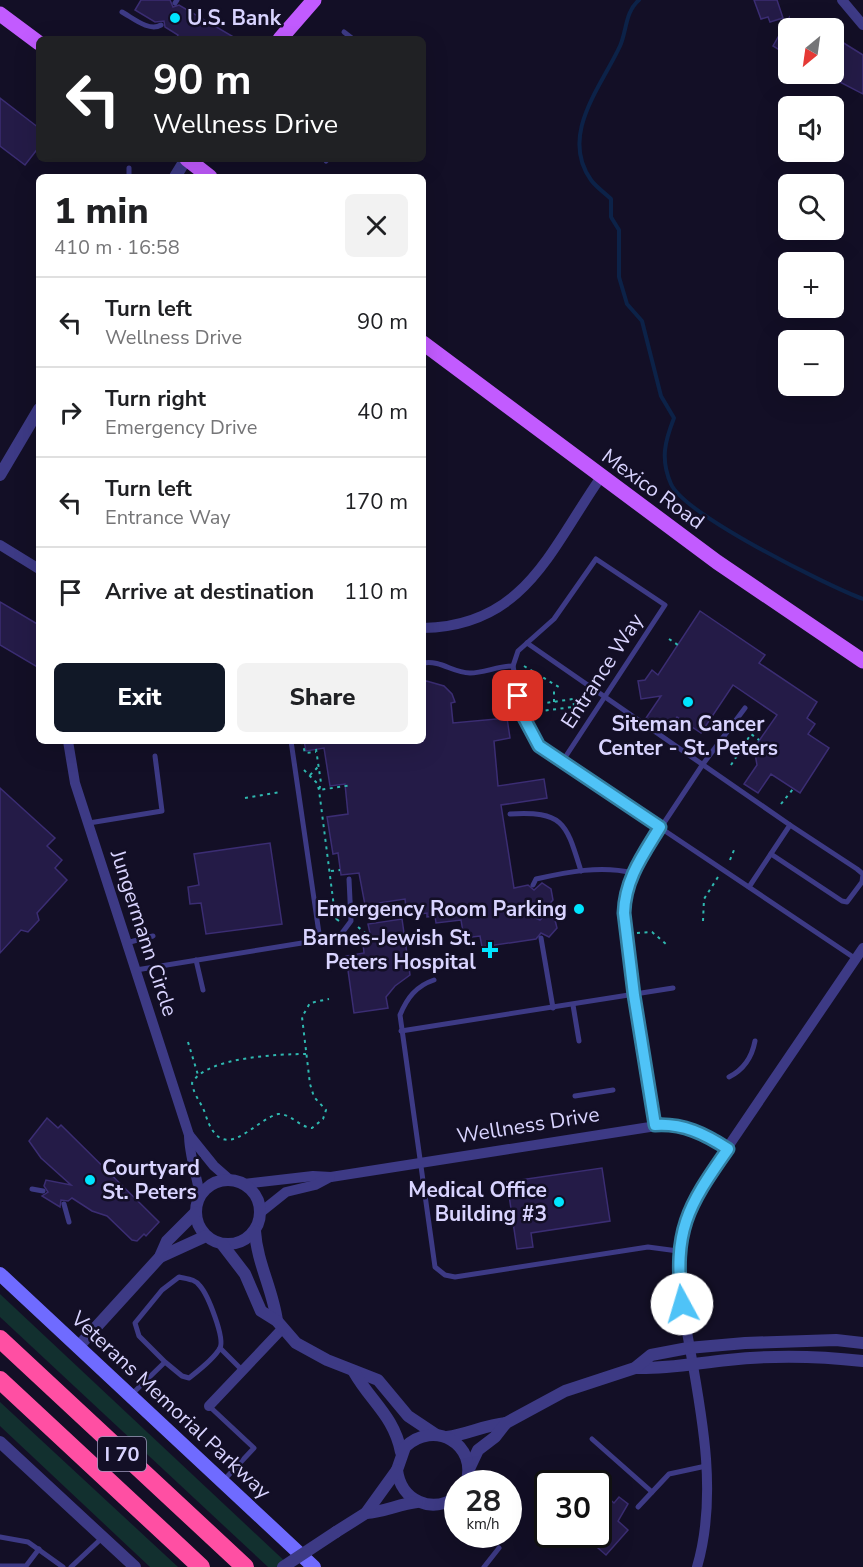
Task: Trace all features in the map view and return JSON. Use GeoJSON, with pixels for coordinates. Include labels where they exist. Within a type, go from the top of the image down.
{"type":"FeatureCollection","features":[{"type":"Feature","properties":{"kind":"highway","name":"I 70"},"geometry":{"type":"LineString","coordinates":[[0,1339],[245,1567]]}},
{"type":"Feature","properties":{"kind":"highway","name":"I 70"},"geometry":{"type":"LineString","coordinates":[[0,1380],[201,1567]]}},
{"type":"Feature","properties":{"kind":"main road"},"geometry":{"type":"LineString","coordinates":[[283,36],[314,0]]}},
{"type":"Feature","properties":{"kind":"main road"},"geometry":{"type":"LineString","coordinates":[[0,14],[36,41]]}},
{"type":"Feature","properties":{"kind":"main road"},"geometry":{"type":"LineString","coordinates":[[190,162],[206,174]]}},
{"type":"Feature","properties":{"kind":"main road","name":"Mexico Road"},"geometry":{"type":"LineString","coordinates":[[426,345],[717,562],[863,661]]}},
{"type":"Feature","properties":{"kind":"main road","name":"Veterans Memorial Parkway"},"geometry":{"type":"LineString","coordinates":[[0,1274],[314,1567]]}},
{"type":"Feature","properties":{"kind":"street"},"geometry":{"type":"LineString","coordinates":[[842,0],[863,25]]}},
{"type":"Feature","properties":{"kind":"street"},"geometry":{"type":"LineString","coordinates":[[0,475],[36,414]]}},
{"type":"Feature","properties":{"kind":"street"},"geometry":{"type":"LineString","coordinates":[[426,628],[445,627],[474,621],[487,616],[518,594],[543,563],[601,477]]}},
{"type":"Feature","properties":{"kind":"street"},"geometry":{"type":"LineString","coordinates":[[0,545],[36,567]]}},
{"type":"Feature","properties":{"kind":"street","name":"Jungermann Circle"},"geometry":{"type":"LineString","coordinates":[[68,744],[72,775],[189,1135],[189,1148],[198,1175],[200,1196]]}},
{"type":"Feature","properties":{"kind":"street"},"geometry":{"type":"LineString","coordinates":[[697,1567],[704,1543],[708,1510],[706,1466],[678,1275],[678,1251],[684,1223],[690,1207],[863,948]]}},
{"type":"Feature","properties":{"kind":"street","name":"Wellness Drive"},"geometry":{"type":"LineString","coordinates":[[244,1184],[313,1176],[331,1177],[655,1125],[669,1124],[687,1128],[708,1136],[728,1149]]}},
{"type":"Feature","properties":{"kind":"street","name":"Jungermann Circle"},"geometry":{"type":"LineString","coordinates":[[189,1135],[214,1166],[230,1180]]}},
{"type":"Feature","properties":{"kind":"street","name":"Wellness Drive"},"geometry":{"type":"LineString","coordinates":[[261,1212],[286,1192],[315,1185],[331,1177]]}},
{"type":"Feature","properties":{"kind":"street"},"geometry":{"type":"LineString","coordinates":[[279,1325],[274,1300],[258,1257],[255,1231],[261,1212],[256,1195],[244,1184],[230,1180],[214,1183],[200,1196],[196,1212],[199,1226],[206,1236],[222,1244],[245,1274],[261,1311],[309,1352],[378,1380],[408,1416],[463,1450],[469,1469]]}},
{"type":"Feature","properties":{"kind":"street"},"geometry":{"type":"LineString","coordinates":[[78,1347],[160,1257],[167,1241],[196,1212]]}},
{"type":"Feature","properties":{"kind":"street"},"geometry":{"type":"LineString","coordinates":[[222,1244],[241,1242],[255,1231]]}},
{"type":"Feature","properties":{"kind":"street"},"geometry":{"type":"LineString","coordinates":[[160,1257],[206,1236]]}},
{"type":"Feature","properties":{"kind":"street"},"geometry":{"type":"LineString","coordinates":[[209,1406],[279,1325]]}},
{"type":"Feature","properties":{"kind":"street"},"geometry":{"type":"LineString","coordinates":[[635,1368],[651,1355],[688,1348],[800,1340],[863,1343]]}},
{"type":"Feature","properties":{"kind":"street"},"geometry":{"type":"LineString","coordinates":[[401,1452],[418,1437],[469,1434],[487,1425],[506,1423],[565,1391],[635,1368],[774,1357],[824,1357],[863,1361]]}},
{"type":"Feature","properties":{"kind":"street"},"geometry":{"type":"LineString","coordinates":[[283,1567],[366,1513],[397,1470],[401,1452],[390,1420],[362,1387],[354,1372]]}},
{"type":"Feature","properties":{"kind":"street"},"geometry":{"type":"LineString","coordinates":[[469,1469],[478,1450],[495,1437],[506,1423]]}},
{"type":"Feature","properties":{"kind":"street"},"geometry":{"type":"LineString","coordinates":[[0,1442],[135,1567]]}},
{"type":"Feature","properties":{"kind":"street"},"geometry":{"type":"LineString","coordinates":[[397,1470],[401,1486],[417,1502]]}},
{"type":"Feature","properties":{"kind":"street"},"geometry":{"type":"LineString","coordinates":[[366,1513],[382,1512],[390,1506],[417,1502],[435,1505],[444,1501]]}},
{"type":"Feature","properties":{"kind":"lane"},"geometry":{"type":"LineString","coordinates":[[122,12],[150,27],[156,28],[161,25]]}},
{"type":"Feature","properties":{"kind":"lane"},"geometry":{"type":"LineString","coordinates":[[344,32],[349,36]]}},
{"type":"Feature","properties":{"kind":"lane"},"geometry":{"type":"LineString","coordinates":[[129,168],[129,174]]}},
{"type":"Feature","properties":{"kind":"lane","name":"Entrance Way"},"geometry":{"type":"LineString","coordinates":[[562,762],[665,606],[596,559],[554,619],[518,651],[513,666],[522,714],[539,746],[562,762],[856,958]]}},
{"type":"Feature","properties":{"kind":"lane"},"geometry":{"type":"LineString","coordinates":[[527,643],[857,869],[863,874],[862,882],[847,902],[842,901],[771,854]]}},
{"type":"Feature","properties":{"kind":"lane"},"geometry":{"type":"LineString","coordinates":[[426,663],[439,662],[470,673],[496,666],[513,666]]}},
{"type":"Feature","properties":{"kind":"lane"},"geometry":{"type":"LineString","coordinates":[[655,1125],[634,995],[624,901],[633,873],[660,827],[745,708]]}},
{"type":"Feature","properties":{"kind":"lane"},"geometry":{"type":"LineString","coordinates":[[291,744],[321,939]]}},
{"type":"Feature","properties":{"kind":"lane"},"geometry":{"type":"LineString","coordinates":[[88,824],[162,811],[155,756]]}},
{"type":"Feature","properties":{"kind":"lane"},"geometry":{"type":"LineString","coordinates":[[510,814],[539,812],[558,820],[570,833],[581,871]]}},
{"type":"Feature","properties":{"kind":"lane"},"geometry":{"type":"LineString","coordinates":[[749,887],[790,825]]}},
{"type":"Feature","properties":{"kind":"lane"},"geometry":{"type":"LineString","coordinates":[[533,885],[536,879],[581,871],[616,869],[633,873]]}},
{"type":"Feature","properties":{"kind":"lane"},"geometry":{"type":"LineString","coordinates":[[135,970],[339,937],[350,925],[352,911],[349,879]]}},
{"type":"Feature","properties":{"kind":"lane"},"geometry":{"type":"LineString","coordinates":[[126,943],[153,936]]}},
{"type":"Feature","properties":{"kind":"lane"},"geometry":{"type":"LineString","coordinates":[[541,938],[553,1008]]}},
{"type":"Feature","properties":{"kind":"lane"},"geometry":{"type":"LineString","coordinates":[[196,960],[203,990]]}},
{"type":"Feature","properties":{"kind":"lane"},"geometry":{"type":"LineString","coordinates":[[434,980],[423,984],[405,1005],[400,1016],[435,1266],[445,1275],[456,1277],[648,1247],[678,1251]]}},
{"type":"Feature","properties":{"kind":"lane"},"geometry":{"type":"LineString","coordinates":[[401,1031],[673,988]]}},
{"type":"Feature","properties":{"kind":"lane"},"geometry":{"type":"LineString","coordinates":[[573,1005],[579,1041]]}},
{"type":"Feature","properties":{"kind":"lane"},"geometry":{"type":"LineString","coordinates":[[729,1077],[744,1066],[753,1051],[755,1041]]}},
{"type":"Feature","properties":{"kind":"lane"},"geometry":{"type":"LineString","coordinates":[[575,1096],[613,1090]]}},
{"type":"Feature","properties":{"kind":"lane"},"geometry":{"type":"LineString","coordinates":[[32,1189],[43,1191]]}},
{"type":"Feature","properties":{"kind":"lane"},"geometry":{"type":"LineString","coordinates":[[64,1204],[69,1222]]}},
{"type":"Feature","properties":{"kind":"lane"},"geometry":{"type":"LineString","coordinates":[[179,1277],[194,1280],[202,1288],[222,1338],[220,1348],[189,1378],[182,1376],[165,1362],[139,1336],[135,1323],[162,1290],[179,1277]]}},
{"type":"Feature","properties":{"kind":"lane"},"geometry":{"type":"LineString","coordinates":[[220,1348],[242,1370]]}},
{"type":"Feature","properties":{"kind":"lane"},"geometry":{"type":"LineString","coordinates":[[129,1396],[165,1362]]}},
{"type":"Feature","properties":{"kind":"lane"},"geometry":{"type":"LineString","coordinates":[[209,1406],[254,1448],[222,1482]]}},
{"type":"Feature","properties":{"kind":"lane"},"geometry":{"type":"LineString","coordinates":[[592,1439],[652,1492]]}},
{"type":"Feature","properties":{"kind":"lane"},"geometry":{"type":"LineString","coordinates":[[638,1507],[669,1474],[706,1466]]}},
{"type":"Feature","properties":{"kind":"lane"},"geometry":{"type":"LineString","coordinates":[[0,1537],[16,1538],[39,1549],[63,1567]]}},
{"type":"Feature","properties":{"kind":"lane"},"geometry":{"type":"LineString","coordinates":[[71,1567],[103,1537]]}},
{"type":"Feature","properties":{"kind":"lane"},"geometry":{"type":"LineString","coordinates":[[484,1567],[499,1548]]}},
{"type":"Feature","properties":{"kind":"lane"},"geometry":{"type":"LineString","coordinates":[[0,1566],[26,1566],[39,1549]]}},
{"type":"Feature","properties":{"kind":"path"},"geometry":{"type":"LineString","coordinates":[[669,639],[678,645]]}},
{"type":"Feature","properties":{"kind":"path"},"geometry":{"type":"LineString","coordinates":[[524,666],[562,689]]}},
{"type":"Feature","properties":{"kind":"path"},"geometry":{"type":"LineString","coordinates":[[554,686],[552,691],[554,702]]}},
{"type":"Feature","properties":{"kind":"path"},"geometry":{"type":"LineString","coordinates":[[574,706],[573,699],[532,705],[534,712],[588,705]]}},
{"type":"Feature","properties":{"kind":"path"},"geometry":{"type":"LineString","coordinates":[[501,717],[514,715]]}},
{"type":"Feature","properties":{"kind":"path"},"geometry":{"type":"LineString","coordinates":[[731,765],[751,734],[759,740]]}},
{"type":"Feature","properties":{"kind":"path"},"geometry":{"type":"LineString","coordinates":[[302,744],[304,753],[316,750],[321,783],[319,790]]}},
{"type":"Feature","properties":{"kind":"path"},"geometry":{"type":"LineString","coordinates":[[310,776],[318,766]]}},
{"type":"Feature","properties":{"kind":"path"},"geometry":{"type":"LineString","coordinates":[[303,770],[317,783],[319,790],[334,907]]}},
{"type":"Feature","properties":{"kind":"path"},"geometry":{"type":"LineString","coordinates":[[319,790],[352,785]]}},
{"type":"Feature","properties":{"kind":"path"},"geometry":{"type":"LineString","coordinates":[[782,804],[793,789]]}},
{"type":"Feature","properties":{"kind":"path"},"geometry":{"type":"LineString","coordinates":[[245,798],[280,792]]}},
{"type":"Feature","properties":{"kind":"path"},"geometry":{"type":"LineString","coordinates":[[730,860],[734,850]]}},
{"type":"Feature","properties":{"kind":"path"},"geometry":{"type":"LineString","coordinates":[[330,871],[340,870]]}},
{"type":"Feature","properties":{"kind":"path"},"geometry":{"type":"LineString","coordinates":[[703,921],[704,899],[718,878]]}},
{"type":"Feature","properties":{"kind":"path"},"geometry":{"type":"LineString","coordinates":[[338,920],[325,911],[343,923]]}},
{"type":"Feature","properties":{"kind":"path"},"geometry":{"type":"LineString","coordinates":[[358,927],[368,935]]}},
{"type":"Feature","properties":{"kind":"path"},"geometry":{"type":"LineString","coordinates":[[634,933],[652,932],[666,944]]}},
{"type":"Feature","properties":{"kind":"path"},"geometry":{"type":"LineString","coordinates":[[306,1054],[226,1061],[198,1076],[192,1083],[194,1095],[203,1109],[208,1124],[224,1138],[236,1139],[278,1114],[312,1128],[323,1119],[326,1110],[312,1093],[302,1024],[304,1012],[313,1001],[329,999]]}},
{"type":"Feature","properties":{"kind":"path"},"geometry":{"type":"LineString","coordinates":[[188,1042],[198,1076]]}},
{"type":"Feature","properties":{"kind":"green space"},"geometry":{"type":"Polygon","coordinates":[[[0,1294],[291,1567],[268,1567],[0,1317],[0,1294]]]}},
{"type":"Feature","properties":{"kind":"green space"},"geometry":{"type":"Polygon","coordinates":[[[0,1402],[178,1567],[150,1567],[0,1426],[0,1402]]]}},
{"type":"Feature","properties":{"kind":"building","name":"U.S. Bank"},"geometry":{"type":"Polygon","coordinates":[[[141,0],[170,0],[173,7],[179,5],[232,36],[178,36],[165,27],[164,21],[155,22],[135,10],[141,0]]]}},
{"type":"Feature","properties":{"kind":"building"},"geometry":{"type":"Polygon","coordinates":[[[754,0],[777,0],[783,18],[770,22],[768,17],[761,19],[754,0]]]}},
{"type":"Feature","properties":{"kind":"building"},"geometry":{"type":"Polygon","coordinates":[[[778,37],[778,49],[773,46],[778,37]]]}},
{"type":"Feature","properties":{"kind":"building"},"geometry":{"type":"Polygon","coordinates":[[[844,43],[863,55],[863,94],[844,84],[844,43]]]}},
{"type":"Feature","properties":{"kind":"building"},"geometry":{"type":"Polygon","coordinates":[[[0,98],[36,126],[36,151],[25,165],[0,146],[0,98]]]}},
{"type":"Feature","properties":{"kind":"building"},"geometry":{"type":"Polygon","coordinates":[[[0,602],[36,623],[36,666],[0,645],[0,602]]]}},
{"type":"Feature","properties":{"kind":"building","name":"Siteman Cancer Center - St. Peters"},"geometry":{"type":"Polygon","coordinates":[[[700,611],[765,655],[759,663],[817,702],[807,718],[815,724],[808,734],[829,748],[800,793],[771,774],[758,793],[744,784],[757,765],[754,748],[777,715],[733,685],[701,733],[677,717],[667,732],[646,718],[661,696],[641,699],[638,681],[645,680],[652,670],[658,675],[700,611]]]}},
{"type":"Feature","properties":{"kind":"building"},"geometry":{"type":"Polygon","coordinates":[[[426,681],[444,686],[452,694],[455,702],[451,703],[453,723],[507,718],[510,738],[494,741],[498,786],[544,779],[547,798],[501,805],[514,888],[528,885],[534,890],[542,883],[551,889],[553,900],[543,911],[555,920],[557,928],[549,937],[541,933],[536,939],[482,947],[480,936],[464,938],[461,920],[436,923],[435,916],[427,917],[427,913],[407,916],[405,899],[365,905],[359,873],[341,875],[338,853],[333,854],[327,817],[348,814],[345,784],[330,786],[324,748],[306,751],[305,744],[426,744],[426,681]],[[534,905],[531,908],[533,917],[540,920],[543,917],[541,908],[534,905]]]}},
{"type":"Feature","properties":{"kind":"building"},"geometry":{"type":"Polygon","coordinates":[[[0,788],[55,838],[47,846],[62,860],[55,868],[67,880],[37,913],[39,920],[28,932],[21,930],[0,953],[0,788]]]}},
{"type":"Feature","properties":{"kind":"building"},"geometry":{"type":"Polygon","coordinates":[[[270,843],[282,924],[206,934],[201,903],[190,904],[188,887],[199,885],[194,854],[270,843]]]}},
{"type":"Feature","properties":{"kind":"building"},"geometry":{"type":"Polygon","coordinates":[[[402,919],[410,975],[395,986],[386,997],[388,1008],[354,1013],[346,956],[364,953],[363,943],[370,933],[368,924],[402,919]]]}},
{"type":"Feature","properties":{"kind":"building","name":"Courtyard St. Peters"},"geometry":{"type":"Polygon","coordinates":[[[47,1118],[58,1128],[61,1125],[159,1222],[146,1236],[144,1234],[137,1241],[132,1240],[107,1216],[92,1211],[72,1198],[68,1201],[61,1200],[60,1207],[42,1196],[48,1192],[44,1186],[46,1180],[71,1185],[41,1158],[29,1141],[47,1118]]]}},
{"type":"Feature","properties":{"kind":"building","name":"Medical Office Building #3"},"geometry":{"type":"Polygon","coordinates":[[[602,1168],[610,1221],[531,1233],[533,1247],[517,1249],[507,1182],[602,1168]]]}},
{"type":"Feature","properties":{"kind":"building"},"geometry":{"type":"Polygon","coordinates":[[[619,1497],[628,1504],[618,1521],[628,1530],[606,1555],[598,1548],[612,1548],[612,1501],[614,1503],[619,1497]]]}},
{"type":"Feature","properties":{"kind":"waterway"},"geometry":{"type":"LineString","coordinates":[[639,0],[631,10],[620,46],[586,112],[579,146],[582,163],[591,180],[611,199],[611,217],[619,230],[619,277],[627,304],[642,321],[661,396],[674,418],[665,450],[671,484],[682,497],[729,531],[820,580],[863,599]]}},
{"type":"Feature","properties":{"kind":"place","name":"U.S. Bank"},"geometry":{"type":"Point","coordinates":[175,18]}},
{"type":"Feature","properties":{"kind":"place","name":"Siteman Cancer Center - St. Peters"},"geometry":{"type":"Point","coordinates":[688,702]}},
{"type":"Feature","properties":{"kind":"place","name":"Emergency Room Parking"},"geometry":{"type":"Point","coordinates":[579,909]}},
{"type":"Feature","properties":{"kind":"place","name":"Barnes-Jewish St. Peters Hospital"},"geometry":{"type":"Point","coordinates":[490,950]}},
{"type":"Feature","properties":{"kind":"place","name":"Courtyard St. Peters"},"geometry":{"type":"Point","coordinates":[90,1180]}},
{"type":"Feature","properties":{"kind":"place","name":"Medical Office Building #3"},"geometry":{"type":"Point","coordinates":[559,1202]}},
{"type":"Feature","properties":{"kind":"route"},"geometry":{"type":"LineString","coordinates":[[518,696],[522,714],[539,746],[660,827],[634,868],[624,901],[634,995],[655,1125],[669,1124],[687,1128],[708,1136],[728,1149],[700,1188],[684,1223],[678,1255],[682,1304]]}}]}
